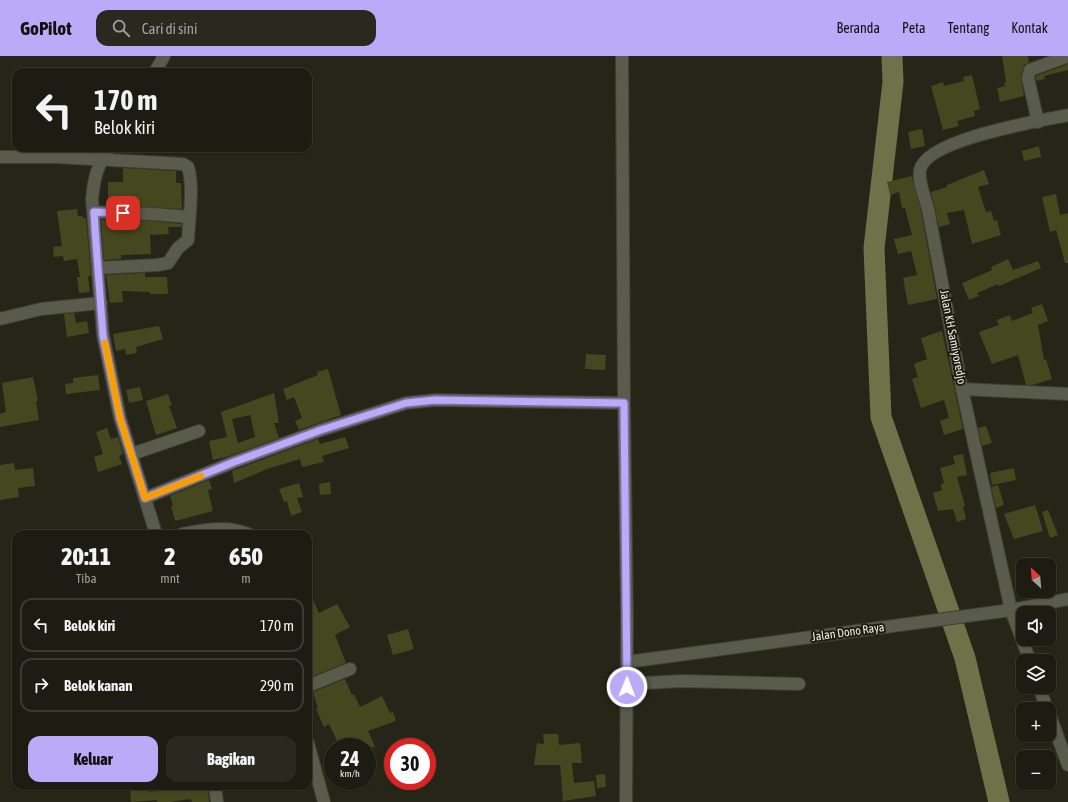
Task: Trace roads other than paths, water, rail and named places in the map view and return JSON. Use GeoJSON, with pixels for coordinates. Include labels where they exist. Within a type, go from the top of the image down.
{"type":"FeatureCollection","features":[{"type":"Feature","properties":{"kind":"street"},"geometry":{"type":"LineString","coordinates":[[157,68],[164,56]]}},
{"type":"Feature","properties":{"kind":"street"},"geometry":{"type":"LineString","coordinates":[[622,56],[627,662],[626,802]]}},
{"type":"Feature","properties":{"kind":"street"},"geometry":{"type":"LineString","coordinates":[[1038,122],[1028,78],[1030,70],[1068,56]]}},
{"type":"Feature","properties":{"kind":"street","name":"Jalan KH Samiyoredjo"},"geometry":{"type":"LineString","coordinates":[[1027,654],[1011,610],[962,389],[920,170],[923,162],[930,155],[944,147],[983,133],[1068,115]]}},
{"type":"Feature","properties":{"kind":"street"},"geometry":{"type":"LineString","coordinates":[[106,152],[101,160],[94,177],[92,199],[103,336],[120,418],[155,530]]}},
{"type":"Feature","properties":{"kind":"street"},"geometry":{"type":"LineString","coordinates":[[0,157],[56,157],[183,164],[188,167],[190,173],[188,240],[178,248],[168,263],[157,265],[98,268]]}},
{"type":"Feature","properties":{"kind":"street"},"geometry":{"type":"LineString","coordinates":[[94,212],[189,217]]}},
{"type":"Feature","properties":{"kind":"street"},"geometry":{"type":"LineString","coordinates":[[0,319],[41,309],[101,303]]}},
{"type":"Feature","properties":{"kind":"street"},"geometry":{"type":"LineString","coordinates":[[962,389],[1068,394]]}},
{"type":"Feature","properties":{"kind":"street"},"geometry":{"type":"LineString","coordinates":[[145,498],[234,462],[321,430],[406,403],[435,400],[624,403]]}},
{"type":"Feature","properties":{"kind":"street"},"geometry":{"type":"LineString","coordinates":[[132,454],[199,431]]}},
{"type":"Feature","properties":{"kind":"street"},"geometry":{"type":"LineString","coordinates":[[201,530],[224,530]]}},
{"type":"Feature","properties":{"kind":"street","name":"Jalan Dono Raya"},"geometry":{"type":"LineString","coordinates":[[627,662],[1011,610],[1068,599]]}},
{"type":"Feature","properties":{"kind":"street"},"geometry":{"type":"LineString","coordinates":[[312,684],[350,669]]}},
{"type":"Feature","properties":{"kind":"street"},"geometry":{"type":"LineString","coordinates":[[627,687],[644,683],[682,681],[799,684]]}},
{"type":"Feature","properties":{"kind":"street"},"geometry":{"type":"LineString","coordinates":[[1056,733],[1068,765]]}},
{"type":"Feature","properties":{"kind":"street"},"geometry":{"type":"LineString","coordinates":[[312,758],[324,802]]}},
{"type":"Feature","properties":{"kind":"street"},"geometry":{"type":"LineString","coordinates":[[216,790],[217,802]]}},
{"type":"Feature","properties":{"kind":"waterway"},"geometry":{"type":"LineString","coordinates":[[892,56],[893,82],[874,248],[881,417],[965,658],[999,802]]}}]}
